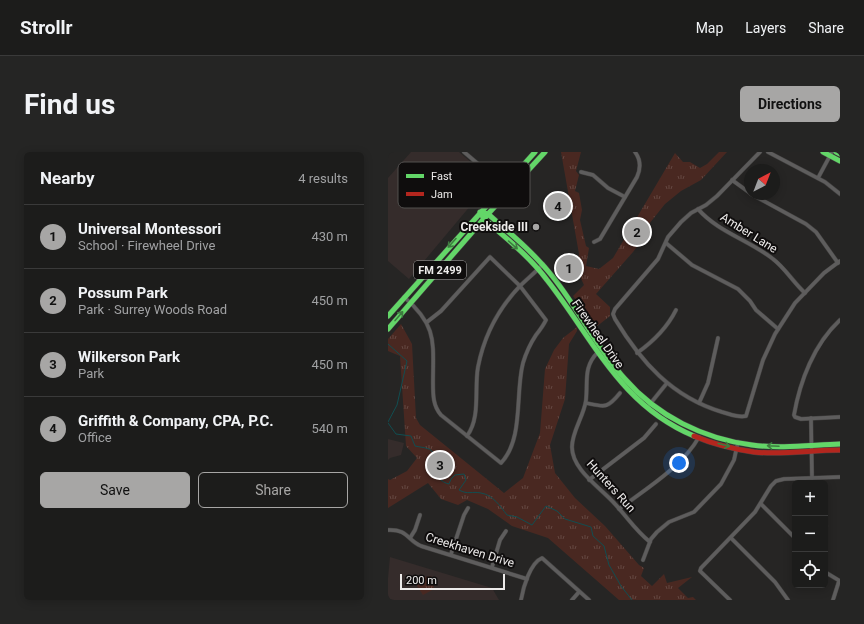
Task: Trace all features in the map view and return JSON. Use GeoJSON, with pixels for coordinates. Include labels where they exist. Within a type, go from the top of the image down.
{"type":"FeatureCollection","features":[{"type":"Feature","properties":{"kind":"street"},"geometry":{"type":"LineString","coordinates":[[464,152],[476,162]]}},
{"type":"Feature","properties":{"kind":"street","name":"FM 2499"},"geometry":{"type":"LineString","coordinates":[[526,162],[535,152]]}},
{"type":"Feature","properties":{"kind":"street","name":"FM 2499"},"geometry":{"type":"LineString","coordinates":[[530,168],[545,152]]}},
{"type":"Feature","properties":{"kind":"street"},"geometry":{"type":"LineString","coordinates":[[594,242],[600,239],[639,172],[640,162],[635,152]]}},
{"type":"Feature","properties":{"kind":"street"},"geometry":{"type":"LineString","coordinates":[[760,152],[717,196],[706,205],[691,213],[670,234],[658,259],[615,309],[613,314],[614,319],[637,353],[667,383],[715,410],[736,416],[746,416],[763,360],[778,329],[795,303],[824,273],[839,262],[816,232],[806,224],[762,200]]}},
{"type":"Feature","properties":{"kind":"street"},"geometry":{"type":"LineString","coordinates":[[768,152],[818,178],[840,194]]}},
{"type":"Feature","properties":{"kind":"street"},"geometry":{"type":"LineString","coordinates":[[823,152],[831,154],[840,161]]}},
{"type":"Feature","properties":{"kind":"street"},"geometry":{"type":"LineString","coordinates":[[836,152],[840,154]]}},
{"type":"Feature","properties":{"kind":"street"},"geometry":{"type":"LineString","coordinates":[[818,178],[831,154]]}},
{"type":"Feature","properties":{"kind":"street"},"geometry":{"type":"LineString","coordinates":[[581,172],[593,175],[608,188],[625,197]]}},
{"type":"Feature","properties":{"kind":"street"},"geometry":{"type":"LineString","coordinates":[[732,180],[744,189]]}},
{"type":"Feature","properties":{"kind":"street","name":"FM 2499"},"geometry":{"type":"LineString","coordinates":[[388,316],[484,208]]}},
{"type":"Feature","properties":{"kind":"street","name":"FM 2499"},"geometry":{"type":"LineString","coordinates":[[388,329],[494,208]]}},
{"type":"Feature","properties":{"kind":"street","name":"Amber Lane"},"geometry":{"type":"LineString","coordinates":[[698,209],[716,225],[756,247],[773,259],[804,293]]}},
{"type":"Feature","properties":{"kind":"street","name":"Firewheel Drive"},"geometry":{"type":"LineString","coordinates":[[480,212],[488,214],[543,264],[564,292],[600,350],[606,365],[619,381],[649,406],[683,424],[713,436],[738,442],[777,447],[840,450]]}},
{"type":"Feature","properties":{"kind":"street","name":"Firewheel Drive"},"geometry":{"type":"LineString","coordinates":[[480,212],[484,220],[528,258],[538,269],[557,291],[600,350]]}},
{"type":"Feature","properties":{"kind":"street"},"geometry":{"type":"LineString","coordinates":[[666,243],[692,265],[738,290],[750,301],[756,310],[778,329]]}},
{"type":"Feature","properties":{"kind":"street"},"geometry":{"type":"LineString","coordinates":[[404,297],[419,310],[427,322],[432,336],[434,348],[433,392],[434,404],[437,410],[441,415],[501,463],[510,447],[517,428],[519,391],[524,361],[530,346],[546,320],[520,286],[490,257],[441,311],[427,322]]}},
{"type":"Feature","properties":{"kind":"street"},"geometry":{"type":"LineString","coordinates":[[467,436],[474,422],[477,376],[480,356],[486,338],[501,309],[520,286],[543,264]]}},
{"type":"Feature","properties":{"kind":"street"},"geometry":{"type":"LineString","coordinates":[[637,353],[652,341],[666,326],[676,310]]}},
{"type":"Feature","properties":{"kind":"street"},"geometry":{"type":"LineString","coordinates":[[840,320],[810,362],[798,394],[794,415],[798,418],[840,417]]}},
{"type":"Feature","properties":{"kind":"street"},"geometry":{"type":"LineString","coordinates":[[699,402],[708,383],[718,338]]}},
{"type":"Feature","properties":{"kind":"street","name":"Hunters Run"},"geometry":{"type":"LineString","coordinates":[[600,350],[590,361],[587,371],[586,403],[572,444],[573,456],[589,480],[620,509],[637,531],[650,542]]}},
{"type":"Feature","properties":{"kind":"street"},"geometry":{"type":"LineString","coordinates":[[649,406],[667,383]]}},
{"type":"Feature","properties":{"kind":"street"},"geometry":{"type":"LineString","coordinates":[[586,403],[607,406],[612,403],[620,393]]}},
{"type":"Feature","properties":{"kind":"street","name":"Firewheel Drive"},"geometry":{"type":"LineString","coordinates":[[649,406],[654,413],[680,429],[699,437],[754,452],[778,452],[840,444]]}},
{"type":"Feature","properties":{"kind":"street"},"geometry":{"type":"LineString","coordinates":[[811,418],[812,478]]}},
{"type":"Feature","properties":{"kind":"street"},"geometry":{"type":"LineString","coordinates":[[589,480],[644,438],[656,424]]}},
{"type":"Feature","properties":{"kind":"street"},"geometry":{"type":"LineString","coordinates":[[620,509],[680,463],[692,450],[699,437]]}},
{"type":"Feature","properties":{"kind":"street"},"geometry":{"type":"LineString","coordinates":[[643,560],[650,542],[657,532],[669,522],[694,512],[721,484],[734,460],[738,442]]}},
{"type":"Feature","properties":{"kind":"street"},"geometry":{"type":"LineString","coordinates":[[730,600],[702,574],[700,571],[701,568],[755,512],[769,488],[776,481],[784,479],[840,477]]}},
{"type":"Feature","properties":{"kind":"street"},"geometry":{"type":"LineString","coordinates":[[761,504],[792,535]]}},
{"type":"Feature","properties":{"kind":"street"},"geometry":{"type":"LineString","coordinates":[[451,554],[464,515],[468,508]]}},
{"type":"Feature","properties":{"kind":"street"},"geometry":{"type":"LineString","coordinates":[[410,538],[415,530],[420,515]]}},
{"type":"Feature","properties":{"kind":"street","name":"Creekhaven Drive"},"geometry":{"type":"LineString","coordinates":[[388,530],[402,531],[417,544],[527,579]]}},
{"type":"Feature","properties":{"kind":"street"},"geometry":{"type":"LineString","coordinates":[[492,567],[500,540],[506,531]]}},
{"type":"Feature","properties":{"kind":"street"},"geometry":{"type":"LineString","coordinates":[[730,538],[775,582],[788,600]]}},
{"type":"Feature","properties":{"kind":"street"},"geometry":{"type":"LineString","coordinates":[[521,600],[527,579],[537,560],[542,558],[589,600]]}},
{"type":"Feature","properties":{"kind":"street"},"geometry":{"type":"LineString","coordinates":[[828,574],[840,581],[833,600]]}},
{"type":"Feature","properties":{"kind":"street"},"geometry":{"type":"LineString","coordinates":[[572,600],[579,592]]}},
{"type":"Feature","properties":{"kind":"shaded area"},"geometry":{"type":"Polygon","coordinates":[[[411,152],[459,152],[471,162],[402,162],[411,152]]]}},
{"type":"Feature","properties":{"kind":"shaded area"},"geometry":{"type":"Polygon","coordinates":[[[398,167],[398,208],[469,208],[409,279],[388,261],[388,178],[398,167]]]}},
{"type":"Feature","properties":{"kind":"shaded area"},"geometry":{"type":"Polygon","coordinates":[[[388,439],[404,443],[401,455],[388,460],[388,439]]]}},
{"type":"Feature","properties":{"kind":"shaded area"},"geometry":{"type":"Polygon","coordinates":[[[390,557],[492,588],[499,600],[388,600],[390,557]]]}},
{"type":"Feature","properties":{"kind":"green space"},"geometry":{"type":"Polygon","coordinates":[[[561,152],[581,152],[576,171],[579,175],[575,191],[579,193],[582,210],[580,220],[586,246],[589,248],[586,266],[599,269],[613,258],[675,153],[683,162],[690,162],[700,168],[707,164],[719,152],[727,152],[701,180],[681,191],[665,204],[649,224],[642,240],[633,252],[596,294],[610,307],[610,316],[596,327],[573,296],[584,285],[578,270],[577,263],[579,254],[561,152]]]}},
{"type":"Feature","properties":{"kind":"green space"},"geometry":{"type":"Polygon","coordinates":[[[401,324],[412,344],[416,418],[420,425],[504,493],[523,478],[540,433],[545,369],[554,350],[563,338],[577,327],[577,331],[569,344],[565,399],[550,445],[555,473],[575,498],[605,526],[639,565],[644,568],[641,576],[652,586],[664,574],[667,583],[692,577],[678,588],[688,598],[693,597],[696,600],[619,600],[548,538],[512,526],[488,509],[467,500],[458,505],[441,499],[428,483],[388,508],[388,479],[390,480],[407,471],[417,458],[406,446],[400,356],[388,351],[388,339],[401,324]]]}},
{"type":"Feature","properties":{"kind":"green space"},"geometry":{"type":"Polygon","coordinates":[[[431,576],[434,589],[423,595],[417,586],[418,578],[431,576]]]}},
{"type":"Feature","properties":{"kind":"waterway"},"geometry":{"type":"LineString","coordinates":[[388,344],[407,361],[397,405],[388,422]]}},
{"type":"Feature","properties":{"kind":"waterway"},"geometry":{"type":"LineString","coordinates":[[388,423],[396,434],[411,436],[415,446],[427,448],[432,451],[434,456],[431,462],[432,469],[440,480],[449,484],[455,475],[464,474],[466,480],[459,490],[481,493],[489,496],[496,501],[507,515],[517,517],[532,525],[546,506],[557,511],[565,519],[591,527],[593,536],[604,546],[609,565],[621,586],[632,600]]}},
{"type":"Feature","properties":{"kind":"traffic: fast"},"geometry":{"type":"LineString","coordinates":[[526,162],[535,152]]}},
{"type":"Feature","properties":{"kind":"traffic: fast"},"geometry":{"type":"LineString","coordinates":[[530,168],[545,152]]}},
{"type":"Feature","properties":{"kind":"traffic: fast"},"geometry":{"type":"LineString","coordinates":[[823,152],[840,161]]}},
{"type":"Feature","properties":{"kind":"traffic: fast"},"geometry":{"type":"LineString","coordinates":[[836,152],[840,154]]}},
{"type":"Feature","properties":{"kind":"traffic: fast"},"geometry":{"type":"LineString","coordinates":[[388,316],[485,208]]}},
{"type":"Feature","properties":{"kind":"traffic: fast"},"geometry":{"type":"LineString","coordinates":[[388,329],[494,208]]}},
{"type":"Feature","properties":{"kind":"traffic: fast"},"geometry":{"type":"LineString","coordinates":[[480,212],[484,219],[533,263],[564,303],[610,369],[627,389],[646,407],[668,423],[694,436]]}},
{"type":"Feature","properties":{"kind":"traffic: fast"},"geometry":{"type":"LineString","coordinates":[[485,213],[514,236],[546,268],[615,367],[638,392],[667,415],[682,424],[699,431],[734,442],[774,447],[840,444]]}},
{"type":"Feature","properties":{"kind":"traffic: jam"},"geometry":{"type":"LineString","coordinates":[[694,436],[723,446],[754,452],[775,453],[840,450]]}},
{"type":"Feature","properties":{"kind":"place","name":"Griffith & Company, CPA, P.C."},"geometry":{"type":"Point","coordinates":[558,206]}},
{"type":"Feature","properties":{"kind":"place","name":"Creekside III"},"geometry":{"type":"Point","coordinates":[536,227]}},
{"type":"Feature","properties":{"kind":"place","name":"Possum Park"},"geometry":{"type":"Point","coordinates":[637,232]}},
{"type":"Feature","properties":{"kind":"place","name":"Universal Montessori"},"geometry":{"type":"Point","coordinates":[569,268]}},
{"type":"Feature","properties":{"kind":"place","name":"Wilkerson Park"},"geometry":{"type":"Point","coordinates":[440,465]}}]}
